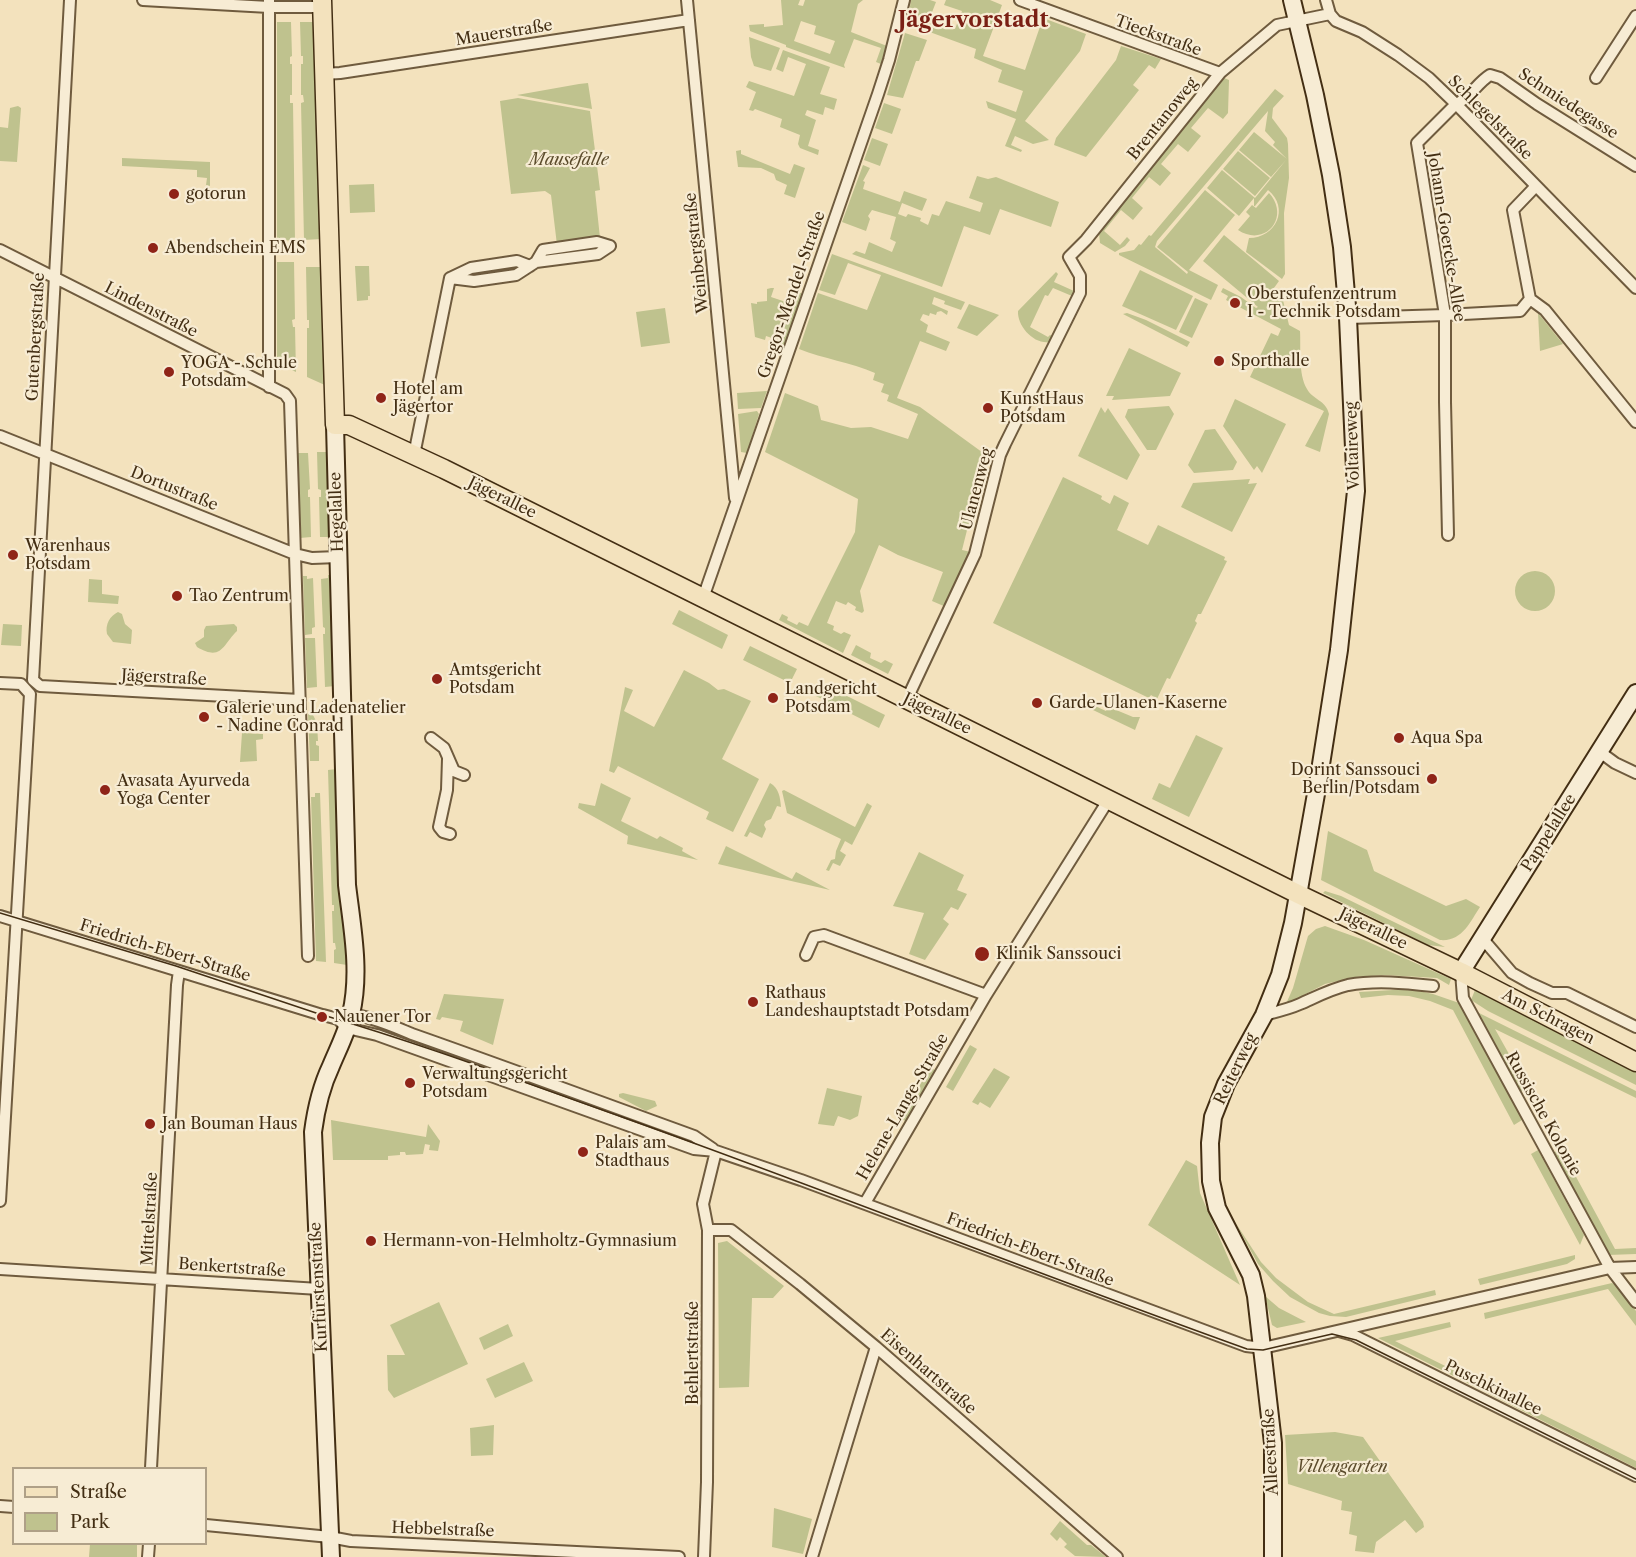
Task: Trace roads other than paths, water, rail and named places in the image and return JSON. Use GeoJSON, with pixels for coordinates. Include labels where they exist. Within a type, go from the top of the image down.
{"type":"FeatureCollection","features":[{"type":"Feature","properties":{"kind":"main road","name":"Hegelallee"},"geometry":{"type":"LineString","coordinates":[[322,4],[335,424]]}},
{"type":"Feature","properties":{"kind":"main road","name":"Jägerallee"},"geometry":{"type":"LineString","coordinates":[[335,424],[349,425],[414,455],[1298,894],[1461,972]]}},
{"type":"Feature","properties":{"kind":"main road","name":"Am Schragen"},"geometry":{"type":"LineString","coordinates":[[1461,972],[1636,1062]]}},
{"type":"Feature","properties":{"kind":"street","name":"Gutenbergstraße"},"geometry":{"type":"LineString","coordinates":[[31,675],[70,0]]}},
{"type":"Feature","properties":{"kind":"street"},"geometry":{"type":"LineString","coordinates":[[143,0],[322,4]]}},
{"type":"Feature","properties":{"kind":"street","name":"Weinbergstraße"},"geometry":{"type":"LineString","coordinates":[[687,0],[736,503]]}},
{"type":"Feature","properties":{"kind":"street","name":"Gregor-Mendel-Straße"},"geometry":{"type":"LineString","coordinates":[[703,598],[889,60],[904,0]]}},
{"type":"Feature","properties":{"kind":"street","name":"Tieckstraße"},"geometry":{"type":"LineString","coordinates":[[1020,0],[1220,73]]}},
{"type":"Feature","properties":{"kind":"street","name":"Voltaireweg"},"geometry":{"type":"LineString","coordinates":[[1292,0],[1331,175],[1342,247],[1348,318],[1356,491],[1339,650],[1298,894]]}},
{"type":"Feature","properties":{"kind":"street"},"geometry":{"type":"LineString","coordinates":[[1298,22],[1330,14],[1326,0]]}},
{"type":"Feature","properties":{"kind":"street"},"geometry":{"type":"LineString","coordinates":[[269,4],[269,387]]}},
{"type":"Feature","properties":{"kind":"street","name":"Schlegelstraße"},"geometry":{"type":"LineString","coordinates":[[1330,14],[1336,21],[1362,32],[1429,78],[1636,288]]}},
{"type":"Feature","properties":{"kind":"street","name":"Mauerstraße"},"geometry":{"type":"LineString","coordinates":[[324,74],[688,20]]}},
{"type":"Feature","properties":{"kind":"street","name":"Brentanoweg"},"geometry":{"type":"LineString","coordinates":[[1068,257],[1086,240],[1220,73],[1277,25],[1298,22]]}},
{"type":"Feature","properties":{"kind":"street"},"geometry":{"type":"LineString","coordinates":[[1596,78],[1634,22]]}},
{"type":"Feature","properties":{"kind":"street","name":"Schmiedegasse"},"geometry":{"type":"LineString","coordinates":[[1456,104],[1464,100],[1479,82],[1490,75],[1500,78],[1636,166]]}},
{"type":"Feature","properties":{"kind":"street","name":"Johann-Goercke-Allee"},"geometry":{"type":"LineString","coordinates":[[1448,535],[1444,402],[1445,315],[1417,143],[1456,104]]}},
{"type":"Feature","properties":{"kind":"street"},"geometry":{"type":"LineString","coordinates":[[1536,186],[1512,210],[1530,299],[1545,310],[1636,422]]}},
{"type":"Feature","properties":{"kind":"street"},"geometry":{"type":"LineString","coordinates":[[414,455],[450,278],[474,281],[516,275],[533,264],[543,250],[597,242],[610,246],[598,254],[533,264]]}},
{"type":"Feature","properties":{"kind":"street","name":"Lindenstraße"},"geometry":{"type":"LineString","coordinates":[[0,250],[288,397],[290,401],[295,554]]}},
{"type":"Feature","properties":{"kind":"street","name":"Ulanenweg"},"geometry":{"type":"LineString","coordinates":[[907,699],[975,554],[1000,455],[1080,292],[1080,276],[1068,257]]}},
{"type":"Feature","properties":{"kind":"street"},"geometry":{"type":"LineString","coordinates":[[1348,318],[1520,311],[1530,299]]}},
{"type":"Feature","properties":{"kind":"street","name":"Hegelallee"},"geometry":{"type":"LineString","coordinates":[[335,424],[347,885],[354,943],[355,975],[346,1021]]}},
{"type":"Feature","properties":{"kind":"street","name":"Dortustraße"},"geometry":{"type":"LineString","coordinates":[[0,436],[295,554],[312,558],[338,557]]}},
{"type":"Feature","properties":{"kind":"street"},"geometry":{"type":"LineString","coordinates":[[295,554],[308,956]]}},
{"type":"Feature","properties":{"kind":"street","name":"Jägerstraße"},"geometry":{"type":"LineString","coordinates":[[31,675],[40,686],[300,700]]}},
{"type":"Feature","properties":{"kind":"street"},"geometry":{"type":"LineString","coordinates":[[0,683],[21,684],[30,694],[17,921],[5,1019],[0,1201]]}},
{"type":"Feature","properties":{"kind":"street","name":"Pappelallee"},"geometry":{"type":"LineString","coordinates":[[1461,972],[1636,693]]}},
{"type":"Feature","properties":{"kind":"street"},"geometry":{"type":"LineString","coordinates":[[431,738],[441,745],[454,771],[464,775]]}},
{"type":"Feature","properties":{"kind":"street"},"geometry":{"type":"LineString","coordinates":[[1600,752],[1615,763],[1636,773]]}},
{"type":"Feature","properties":{"kind":"street"},"geometry":{"type":"LineString","coordinates":[[448,759],[447,790],[439,827],[443,832],[450,834]]}},
{"type":"Feature","properties":{"kind":"street","name":"Helene-Lange-Straße"},"geometry":{"type":"LineString","coordinates":[[865,1203],[986,995],[1109,799]]}},
{"type":"Feature","properties":{"kind":"street","name":"Reiterweg"},"geometry":{"type":"LineString","coordinates":[[1263,1348],[1251,1275],[1215,1199],[1211,1181],[1210,1143],[1213,1117],[1226,1084],[1264,1015],[1280,975],[1298,894]]}},
{"type":"Feature","properties":{"kind":"street","name":"Friedrich-Ebert-Straße"},"geometry":{"type":"LineString","coordinates":[[0,916],[346,1021],[377,1035],[694,1149],[716,1151],[865,1203],[1246,1346],[1263,1348],[1336,1331]]}},
{"type":"Feature","properties":{"kind":"street"},"geometry":{"type":"LineString","coordinates":[[806,955],[814,937],[824,935],[986,995]]}},
{"type":"Feature","properties":{"kind":"street","name":"Am Schragen"},"geometry":{"type":"LineString","coordinates":[[1482,938],[1512,973],[1552,993],[1567,993],[1636,1027]]}},
{"type":"Feature","properties":{"kind":"street","name":"Mittelstraße"},"geometry":{"type":"LineString","coordinates":[[152,1467],[179,971]]}},
{"type":"Feature","properties":{"kind":"street","name":"Russische Kolonie"},"geometry":{"type":"LineString","coordinates":[[1461,972],[1463,998],[1610,1268],[1636,1302]]}},
{"type":"Feature","properties":{"kind":"street"},"geometry":{"type":"LineString","coordinates":[[1264,1015],[1297,1006],[1325,992],[1348,985],[1400,983],[1433,986]]}},
{"type":"Feature","properties":{"kind":"street","name":"Kurfürstenstraße"},"geometry":{"type":"LineString","coordinates":[[331,1557],[313,1132],[317,1106],[346,1021]]}},
{"type":"Feature","properties":{"kind":"street","name":"Behlertstraße"},"geometry":{"type":"LineString","coordinates":[[704,1557],[707,1482],[708,1230],[703,1204],[716,1151]]}},
{"type":"Feature","properties":{"kind":"street","name":"Eisenhartstraße"},"geometry":{"type":"LineString","coordinates":[[708,1230],[731,1230],[800,1284],[1118,1557]]}},
{"type":"Feature","properties":{"kind":"street"},"geometry":{"type":"LineString","coordinates":[[1336,1331],[1610,1268],[1636,1267]]}},
{"type":"Feature","properties":{"kind":"street","name":"Benkertstraße"},"geometry":{"type":"LineString","coordinates":[[0,1269],[319,1289]]}},
{"type":"Feature","properties":{"kind":"street","name":"Puschkinallee"},"geometry":{"type":"LineString","coordinates":[[1336,1331],[1353,1335],[1636,1476]]}},
{"type":"Feature","properties":{"kind":"street"},"geometry":{"type":"LineString","coordinates":[[812,1557],[876,1347]]}},
{"type":"Feature","properties":{"kind":"street","name":"Alleestraße"},"geometry":{"type":"LineString","coordinates":[[1263,1348],[1273,1443],[1273,1557]]}},
{"type":"Feature","properties":{"kind":"street","name":"Hebbelstraße"},"geometry":{"type":"LineString","coordinates":[[207,1525],[330,1537],[351,1542],[679,1557]]}},
{"type":"Feature","properties":{"kind":"tram line"},"geometry":{"type":"LineString","coordinates":[[0,913],[176,966],[322,1015]]}},
{"type":"Feature","properties":{"kind":"tram line"},"geometry":{"type":"LineString","coordinates":[[323,1015],[436,1051],[622,1117],[1247,1349],[1263,1350],[1332,1334],[1356,1340],[1636,1479]]}},
{"type":"Feature","properties":{"kind":"place","name":"gotorun"},"geometry":{"type":"Point","coordinates":[174,194]}},
{"type":"Feature","properties":{"kind":"place","name":"Abendschein EMS"},"geometry":{"type":"Point","coordinates":[153,248]}},
{"type":"Feature","properties":{"kind":"place","name":"Oberstufenzentrum I - Technik Potsdam"},"geometry":{"type":"Point","coordinates":[1235,303]}},
{"type":"Feature","properties":{"kind":"place","name":"Sporthalle"},"geometry":{"type":"Point","coordinates":[1219,361]}},
{"type":"Feature","properties":{"kind":"place","name":"YOGA - Schule Potsdam"},"geometry":{"type":"Point","coordinates":[169,372]}},
{"type":"Feature","properties":{"kind":"place","name":"Hotel am Jägertor"},"geometry":{"type":"Point","coordinates":[381,398]}},
{"type":"Feature","properties":{"kind":"place","name":"KunstHaus Potsdam"},"geometry":{"type":"Point","coordinates":[988,408]}},
{"type":"Feature","properties":{"kind":"place","name":"Warenhaus Potsdam"},"geometry":{"type":"Point","coordinates":[13,555]}},
{"type":"Feature","properties":{"kind":"place","name":"Tao Zentrum"},"geometry":{"type":"Point","coordinates":[177,596]}},
{"type":"Feature","properties":{"kind":"place","name":"Amtsgericht Potsdam"},"geometry":{"type":"Point","coordinates":[437,679]}},
{"type":"Feature","properties":{"kind":"place","name":"Landgericht Potsdam"},"geometry":{"type":"Point","coordinates":[773,698]}},
{"type":"Feature","properties":{"kind":"place","name":"Garde-Ulanen-Kaserne"},"geometry":{"type":"Point","coordinates":[1037,703]}},
{"type":"Feature","properties":{"kind":"place","name":"Galerie und Ladenatelier - Nadine Conrad"},"geometry":{"type":"Point","coordinates":[204,717]}},
{"type":"Feature","properties":{"kind":"place","name":"Aqua Spa"},"geometry":{"type":"Point","coordinates":[1399,738]}},
{"type":"Feature","properties":{"kind":"place","name":"Dorint Sanssouci Berlin/Potsdam"},"geometry":{"type":"Point","coordinates":[1432,779]}},
{"type":"Feature","properties":{"kind":"place","name":"Avasata Ayurveda Yoga Center"},"geometry":{"type":"Point","coordinates":[105,790]}},
{"type":"Feature","properties":{"kind":"place","name":"Klinik Sanssouci"},"geometry":{"type":"Point","coordinates":[982,954]}},
{"type":"Feature","properties":{"kind":"place","name":"Rathaus Landeshauptstadt Potsdam"},"geometry":{"type":"Point","coordinates":[753,1002]}},
{"type":"Feature","properties":{"kind":"place","name":"Nauener Tor"},"geometry":{"type":"Point","coordinates":[322,1017]}},
{"type":"Feature","properties":{"kind":"place","name":"Verwaltungsgericht Potsdam"},"geometry":{"type":"Point","coordinates":[410,1083]}},
{"type":"Feature","properties":{"kind":"place","name":"Jan Bouman Haus"},"geometry":{"type":"Point","coordinates":[150,1124]}},
{"type":"Feature","properties":{"kind":"place","name":"Palais am Stadthaus"},"geometry":{"type":"Point","coordinates":[583,1152]}},
{"type":"Feature","properties":{"kind":"place","name":"Hermann-von-Helmholtz-Gymnasium"},"geometry":{"type":"Point","coordinates":[371,1241]}},
{"type":"Feature","properties":{"kind":"district","name":"Jägervorstadt"},"geometry":{"type":"Point","coordinates":[973,21]}},
{"type":"Feature","properties":{"kind":"park label","name":"Mausefalle"},"geometry":{"type":"Point","coordinates":[569,160]}},
{"type":"Feature","properties":{"kind":"park label","name":"Villengarten"},"geometry":{"type":"Point","coordinates":[1342,1467]}}]}
